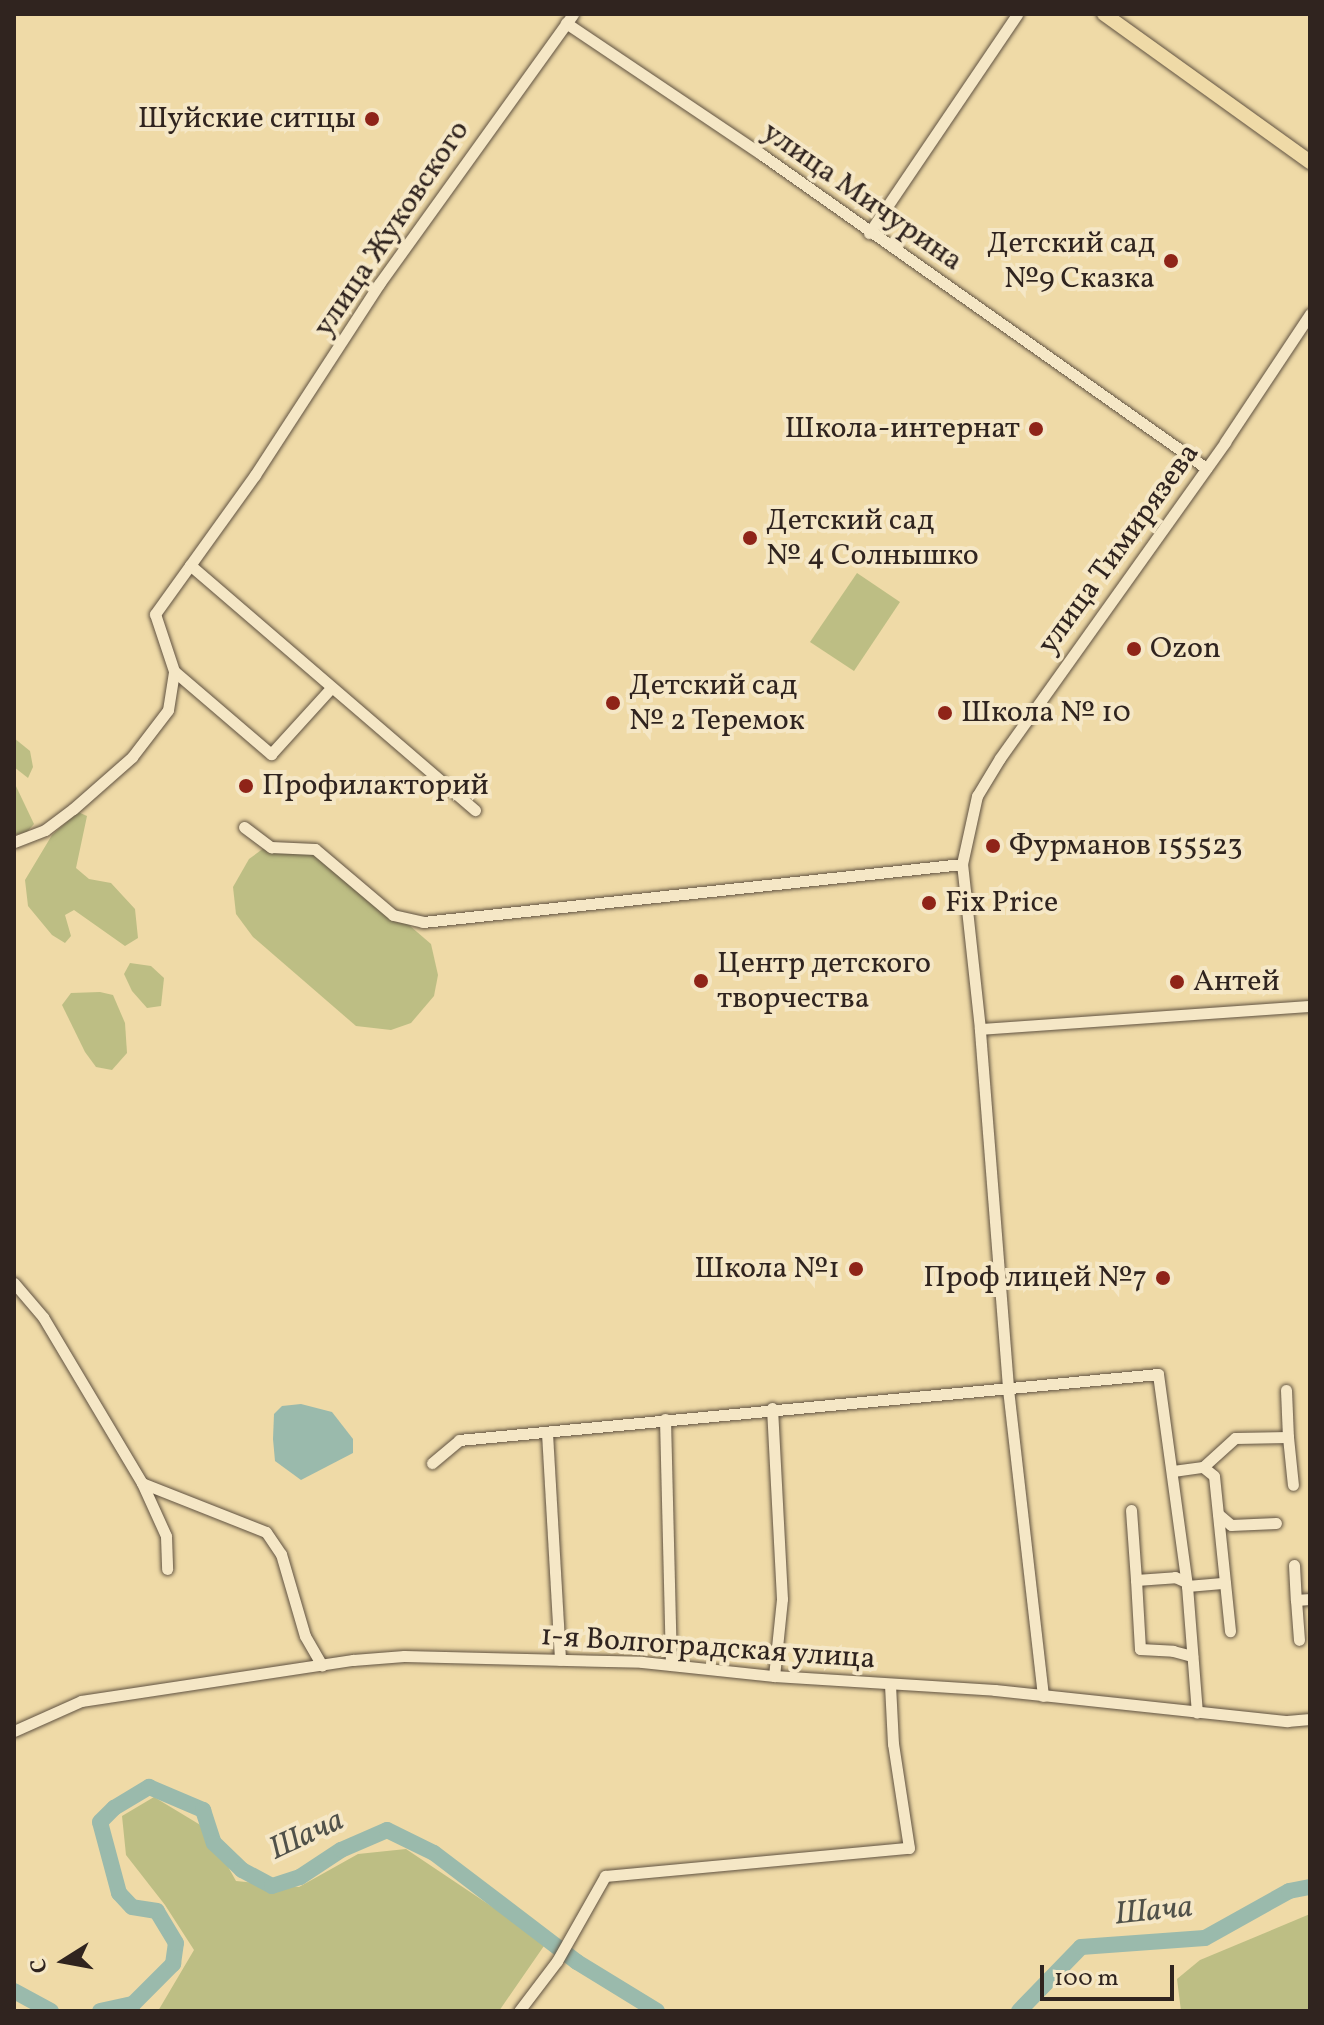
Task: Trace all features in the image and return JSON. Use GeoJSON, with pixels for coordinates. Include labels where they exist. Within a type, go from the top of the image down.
{"type":"FeatureCollection","features":[{"type":"Feature","properties":{"kind":"main road"},"geometry":{"type":"LineString","coordinates":[[1104,14],[1310,162]]}},
{"type":"Feature","properties":{"kind":"street"},"geometry":{"type":"LineString","coordinates":[[869,233],[1017,14]]}},
{"type":"Feature","properties":{"kind":"street","name":"улица Мичурина"},"geometry":{"type":"LineString","coordinates":[[569,19],[1206,468]]}},
{"type":"Feature","properties":{"kind":"street","name":"улица Жуковского"},"geometry":{"type":"LineString","coordinates":[[174,671],[155,614],[255,475],[379,284],[569,19]]}},
{"type":"Feature","properties":{"kind":"street","name":"улица Тимирязева"},"geometry":{"type":"LineString","coordinates":[[1043,1696],[1008,1387],[980,1029],[962,864],[977,796],[1000,758],[1206,468],[1310,314]]}},
{"type":"Feature","properties":{"kind":"street"},"geometry":{"type":"LineString","coordinates":[[190,565],[475,810]]}},
{"type":"Feature","properties":{"kind":"street"},"geometry":{"type":"LineString","coordinates":[[174,671],[271,754],[331,688]]}},
{"type":"Feature","properties":{"kind":"street"},"geometry":{"type":"LineString","coordinates":[[14,842],[45,830],[132,757],[168,710],[174,671]]}},
{"type":"Feature","properties":{"kind":"street"},"geometry":{"type":"LineString","coordinates":[[244,827],[271,847],[315,849],[393,915],[423,922],[962,864]]}},
{"type":"Feature","properties":{"kind":"street"},"geometry":{"type":"LineString","coordinates":[[980,1029],[1310,1006]]}},
{"type":"Feature","properties":{"kind":"street"},"geometry":{"type":"LineString","coordinates":[[14,1283],[43,1317],[142,1483],[166,1536],[167,1569]]}},
{"type":"Feature","properties":{"kind":"street"},"geometry":{"type":"LineString","coordinates":[[432,1463],[459,1440],[772,1408],[1158,1374],[1187,1584],[1197,1713]]}},
{"type":"Feature","properties":{"kind":"street"},"geometry":{"type":"LineString","coordinates":[[1286,1390],[1293,1485]]}},
{"type":"Feature","properties":{"kind":"street"},"geometry":{"type":"LineString","coordinates":[[772,1408],[782,1599],[774,1676]]}},
{"type":"Feature","properties":{"kind":"street"},"geometry":{"type":"LineString","coordinates":[[665,1419],[671,1665]]}},
{"type":"Feature","properties":{"kind":"street"},"geometry":{"type":"LineString","coordinates":[[547,1433],[560,1660]]}},
{"type":"Feature","properties":{"kind":"street"},"geometry":{"type":"LineString","coordinates":[[1173,1471],[1203,1467],[1235,1438],[1288,1437]]}},
{"type":"Feature","properties":{"kind":"street"},"geometry":{"type":"LineString","coordinates":[[1203,1467],[1214,1476],[1230,1631]]}},
{"type":"Feature","properties":{"kind":"street"},"geometry":{"type":"LineString","coordinates":[[142,1483],[266,1532],[281,1554],[305,1636],[322,1665]]}},
{"type":"Feature","properties":{"kind":"street"},"geometry":{"type":"LineString","coordinates":[[1131,1510],[1140,1649],[1173,1651],[1192,1656]]}},
{"type":"Feature","properties":{"kind":"street"},"geometry":{"type":"LineString","coordinates":[[1218,1514],[1231,1525],[1276,1523]]}},
{"type":"Feature","properties":{"kind":"street"},"geometry":{"type":"LineString","coordinates":[[1294,1565],[1299,1640]]}},
{"type":"Feature","properties":{"kind":"street"},"geometry":{"type":"LineString","coordinates":[[1136,1580],[1175,1577],[1187,1584],[1225,1583]]}},
{"type":"Feature","properties":{"kind":"street"},"geometry":{"type":"LineString","coordinates":[[1296,1600],[1310,1599]]}},
{"type":"Feature","properties":{"kind":"street","name":"1-я Волгоградская улица"},"geometry":{"type":"LineString","coordinates":[[14,1731],[81,1701],[322,1665],[404,1656],[671,1665],[774,1676],[1043,1696],[1287,1721],[1310,1719]]}},
{"type":"Feature","properties":{"kind":"street"},"geometry":{"type":"LineString","coordinates":[[519,2011],[557,1961],[605,1876],[909,1848],[893,1744],[890,1685]]}},
{"type":"Feature","properties":{"kind":"green space"},"geometry":{"type":"Polygon","coordinates":[[[857,573],[900,602],[854,671],[810,642],[857,573]]]}},
{"type":"Feature","properties":{"kind":"green space"},"geometry":{"type":"Polygon","coordinates":[[[14,738],[30,751],[33,767],[28,778],[14,767],[14,738]]]}},
{"type":"Feature","properties":{"kind":"green space"},"geometry":{"type":"Polygon","coordinates":[[[14,782],[34,824],[27,832],[14,835],[14,782]]]}},
{"type":"Feature","properties":{"kind":"green space"},"geometry":{"type":"Polygon","coordinates":[[[78,812],[87,816],[76,868],[89,879],[111,883],[135,909],[138,938],[125,946],[74,910],[65,915],[71,936],[65,943],[52,935],[28,906],[25,880],[52,835],[78,812]]]}},
{"type":"Feature","properties":{"kind":"green space"},"geometry":{"type":"Polygon","coordinates":[[[271,843],[316,845],[431,944],[438,975],[434,996],[411,1023],[391,1030],[356,1026],[253,937],[236,914],[233,887],[249,859],[271,843]]]}},
{"type":"Feature","properties":{"kind":"green space"},"geometry":{"type":"Polygon","coordinates":[[[130,963],[151,966],[164,978],[161,1006],[147,1008],[132,991],[124,974],[130,963]]]}},
{"type":"Feature","properties":{"kind":"green space"},"geometry":{"type":"Polygon","coordinates":[[[71,993],[113,995],[125,1023],[127,1053],[112,1070],[96,1067],[85,1052],[62,1005],[71,993]]]}},
{"type":"Feature","properties":{"kind":"green space"},"geometry":{"type":"Polygon","coordinates":[[[154,1797],[207,1829],[236,1881],[299,1887],[358,1854],[406,1849],[546,1943],[499,2011],[158,2011],[194,1950],[165,1905],[126,1855],[122,1816],[154,1797]]]}},
{"type":"Feature","properties":{"kind":"green space"},"geometry":{"type":"Polygon","coordinates":[[[1310,1914],[1310,2011],[1181,2011],[1177,1979],[1200,1960],[1310,1914]]]}},
{"type":"Feature","properties":{"kind":"shaded area"},"geometry":{"type":"Polygon","coordinates":[[[301,1404],[332,1412],[353,1439],[353,1453],[301,1480],[275,1461],[273,1439],[274,1414],[282,1406],[301,1404]]]}},
{"type":"Feature","properties":{"kind":"waterway","name":"Шача"},"geometry":{"type":"LineString","coordinates":[[100,2011],[133,2004],[173,1964],[176,1943],[157,1911],[132,1907],[119,1893],[100,1822],[114,1808],[149,1787],[203,1810],[214,1843],[242,1870],[272,1886],[300,1877],[341,1850],[387,1830],[434,1853],[577,1962],[657,2011]]}},
{"type":"Feature","properties":{"kind":"waterway","name":"Шача"},"geometry":{"type":"LineString","coordinates":[[1019,2011],[1081,1947],[1205,1938],[1289,1891],[1310,1887]]}},
{"type":"Feature","properties":{"kind":"waterway","name":"Шача"},"geometry":{"type":"LineString","coordinates":[[14,1991],[51,2011]]}},
{"type":"Feature","properties":{"kind":"place","name":"Шуйские ситцы"},"geometry":{"type":"Point","coordinates":[372,119]}},
{"type":"Feature","properties":{"kind":"place","name":"Детский сад №9 Сказка"},"geometry":{"type":"Point","coordinates":[1171,261]}},
{"type":"Feature","properties":{"kind":"place","name":"Школа-интернат"},"geometry":{"type":"Point","coordinates":[1036,429]}},
{"type":"Feature","properties":{"kind":"place","name":"Детский сад № 4 Солнышко"},"geometry":{"type":"Point","coordinates":[750,538]}},
{"type":"Feature","properties":{"kind":"place","name":"Ozon"},"geometry":{"type":"Point","coordinates":[1134,649]}},
{"type":"Feature","properties":{"kind":"place","name":"Детский сад № 2 Теремок"},"geometry":{"type":"Point","coordinates":[613,703]}},
{"type":"Feature","properties":{"kind":"place","name":"Школа № 10"},"geometry":{"type":"Point","coordinates":[945,713]}},
{"type":"Feature","properties":{"kind":"place","name":"Профилакторий"},"geometry":{"type":"Point","coordinates":[246,786]}},
{"type":"Feature","properties":{"kind":"place","name":"Фурманов 155523"},"geometry":{"type":"Point","coordinates":[993,846]}},
{"type":"Feature","properties":{"kind":"place","name":"Fix Price"},"geometry":{"type":"Point","coordinates":[929,903]}},
{"type":"Feature","properties":{"kind":"place","name":"Центр детского творчества"},"geometry":{"type":"Point","coordinates":[701,981]}},
{"type":"Feature","properties":{"kind":"place","name":"Антей"},"geometry":{"type":"Point","coordinates":[1177,982]}},
{"type":"Feature","properties":{"kind":"place","name":"Школа №1"},"geometry":{"type":"Point","coordinates":[856,1269]}},
{"type":"Feature","properties":{"kind":"place","name":"Проф лицей №7"},"geometry":{"type":"Point","coordinates":[1163,1278]}}]}
